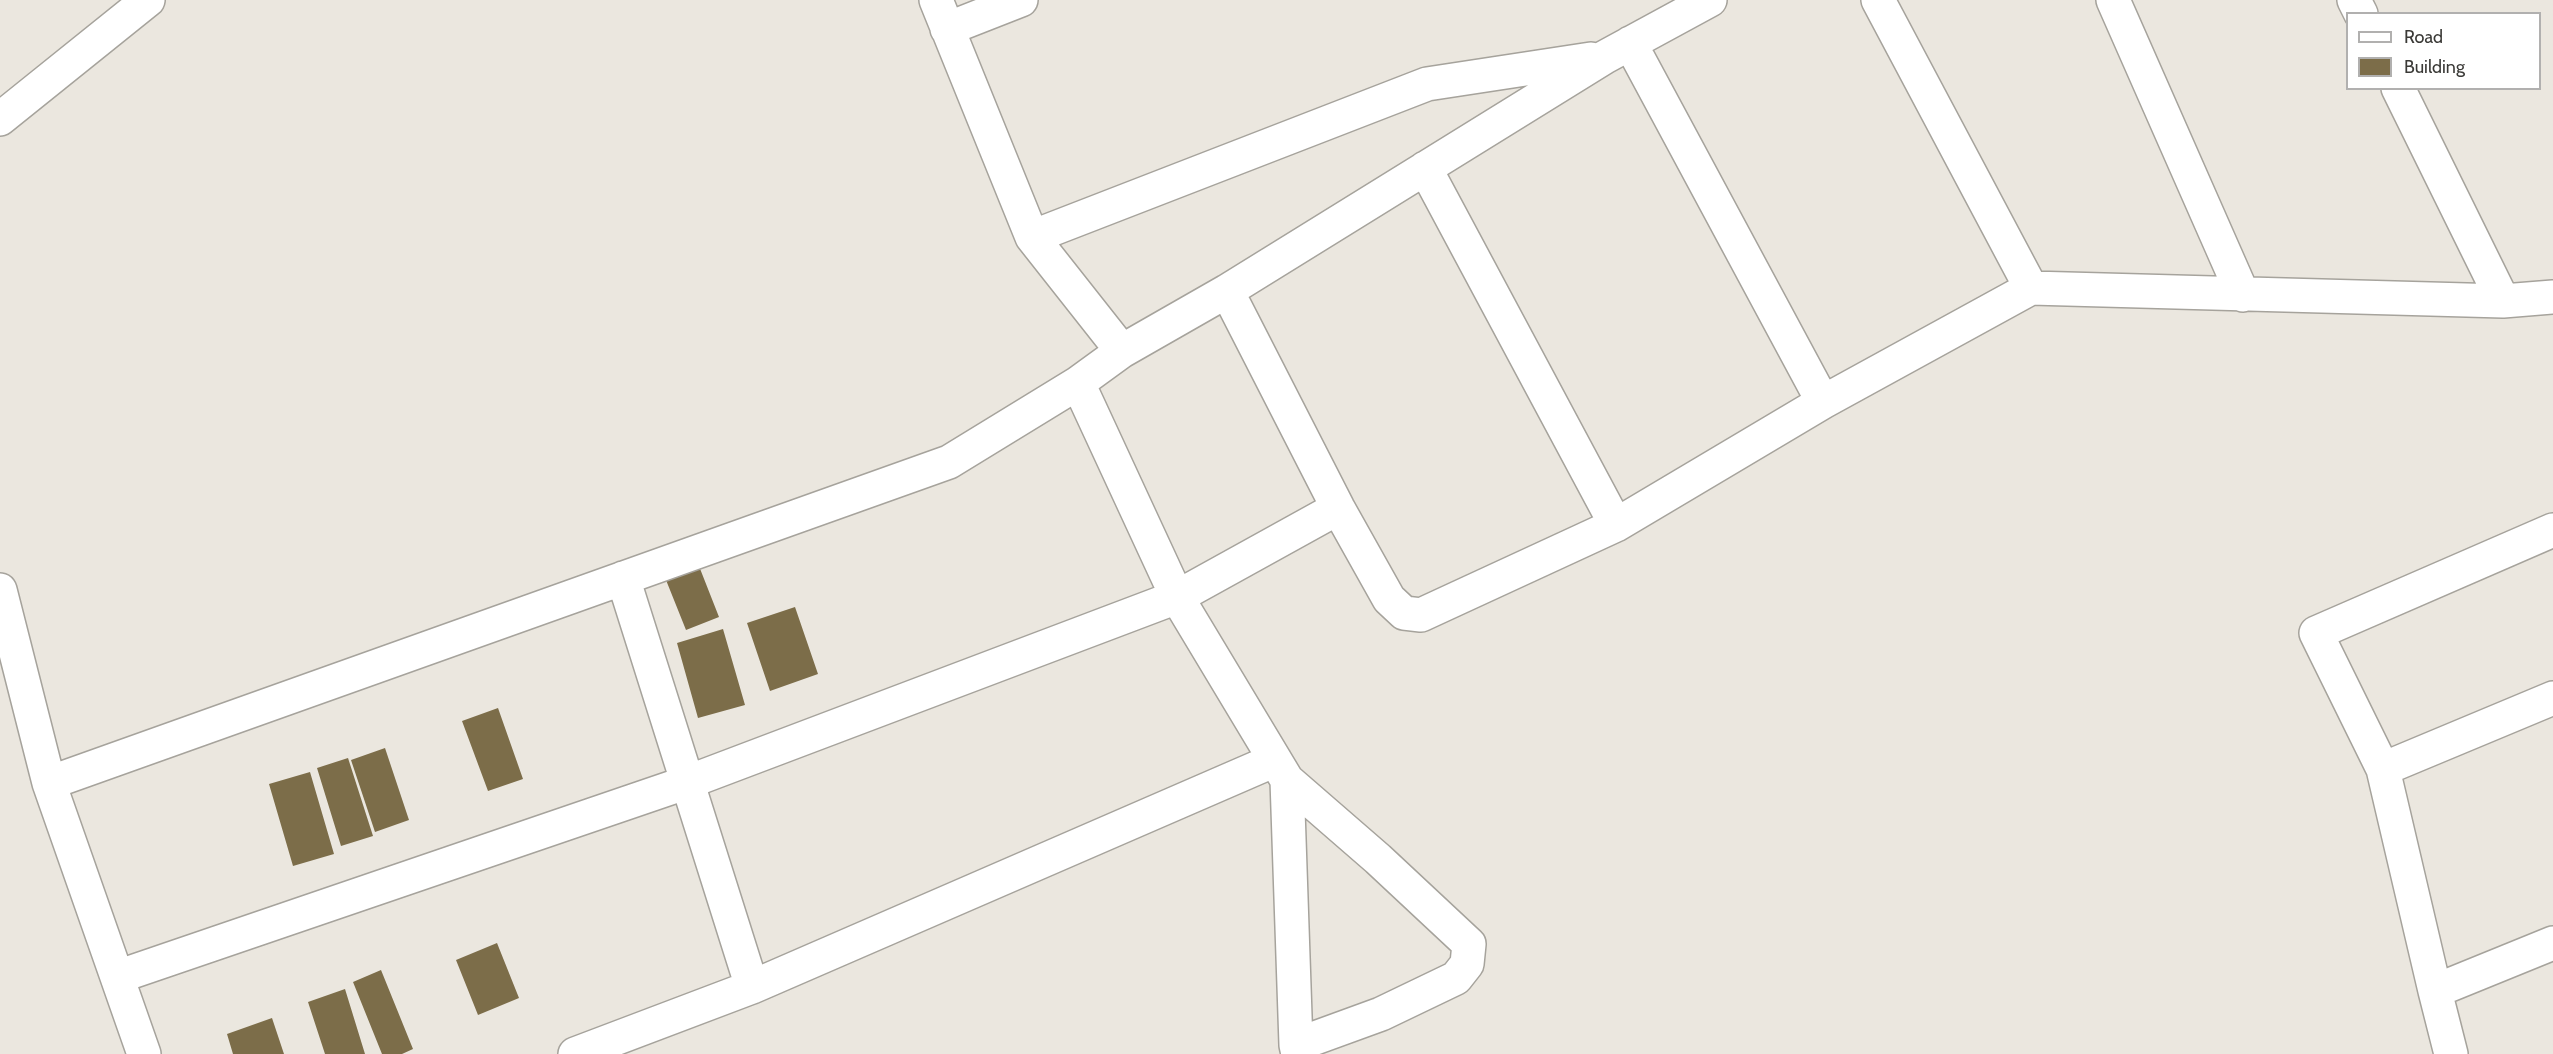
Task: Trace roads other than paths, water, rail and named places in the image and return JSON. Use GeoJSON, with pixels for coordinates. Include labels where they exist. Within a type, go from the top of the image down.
{"type":"FeatureCollection","features":[{"type":"Feature","properties":{"kind":"street"},"geometry":{"type":"LineString","coordinates":[[0,119],[148,0]]}},
{"type":"Feature","properties":{"kind":"street"},"geometry":{"type":"LineString","coordinates":[[1021,0],[942,14],[1032,237],[1122,351]]}},
{"type":"Feature","properties":{"kind":"street"},"geometry":{"type":"LineString","coordinates":[[49,783],[949,462],[1078,383],[1122,351],[1227,291],[1617,50],[1710,0]]}},
{"type":"Feature","properties":{"kind":"street"},"geometry":{"type":"LineString","coordinates":[[1878,0],[2031,288]]}},
{"type":"Feature","properties":{"kind":"street"},"geometry":{"type":"LineString","coordinates":[[2113,0],[2243,295]]}},
{"type":"Feature","properties":{"kind":"street"},"geometry":{"type":"LineString","coordinates":[[1032,237],[1427,84],[1617,50]]}},
{"type":"Feature","properties":{"kind":"street"},"geometry":{"type":"LineString","coordinates":[[1617,50],[1823,402]]}},
{"type":"Feature","properties":{"kind":"street"},"geometry":{"type":"LineString","coordinates":[[2399,90],[2503,301]]}},
{"type":"Feature","properties":{"kind":"street"},"geometry":{"type":"LineString","coordinates":[[1425,168],[1616,525]]}},
{"type":"Feature","properties":{"kind":"street"},"geometry":{"type":"LineString","coordinates":[[1227,291],[1338,508],[1389,599],[1404,613],[1421,615],[1616,525],[1823,402],[2031,288],[2503,301],[2553,297]]}},
{"type":"Feature","properties":{"kind":"street"},"geometry":{"type":"LineString","coordinates":[[1078,383],[1177,597],[1281,770],[1469,944],[1467,964],[1456,978],[1382,1014],[1297,1050],[1281,770]]}},
{"type":"Feature","properties":{"kind":"street"},"geometry":{"type":"LineString","coordinates":[[117,977],[687,782],[1177,597],[1338,508]]}},
{"type":"Feature","properties":{"kind":"street"},"geometry":{"type":"LineString","coordinates":[[2451,1054],[2383,769],[2316,633],[2553,530]]}},
{"type":"Feature","properties":{"kind":"street"},"geometry":{"type":"LineString","coordinates":[[623,579],[752,987]]}},
{"type":"Feature","properties":{"kind":"street"},"geometry":{"type":"LineString","coordinates":[[0,590],[49,783],[144,1054]]}},
{"type":"Feature","properties":{"kind":"street"},"geometry":{"type":"LineString","coordinates":[[2383,769],[2553,698]]}},
{"type":"Feature","properties":{"kind":"street"},"geometry":{"type":"LineString","coordinates":[[575,1054],[752,987],[1281,770]]}},
{"type":"Feature","properties":{"kind":"street"},"geometry":{"type":"LineString","coordinates":[[2435,991],[2553,943]]}}]}
